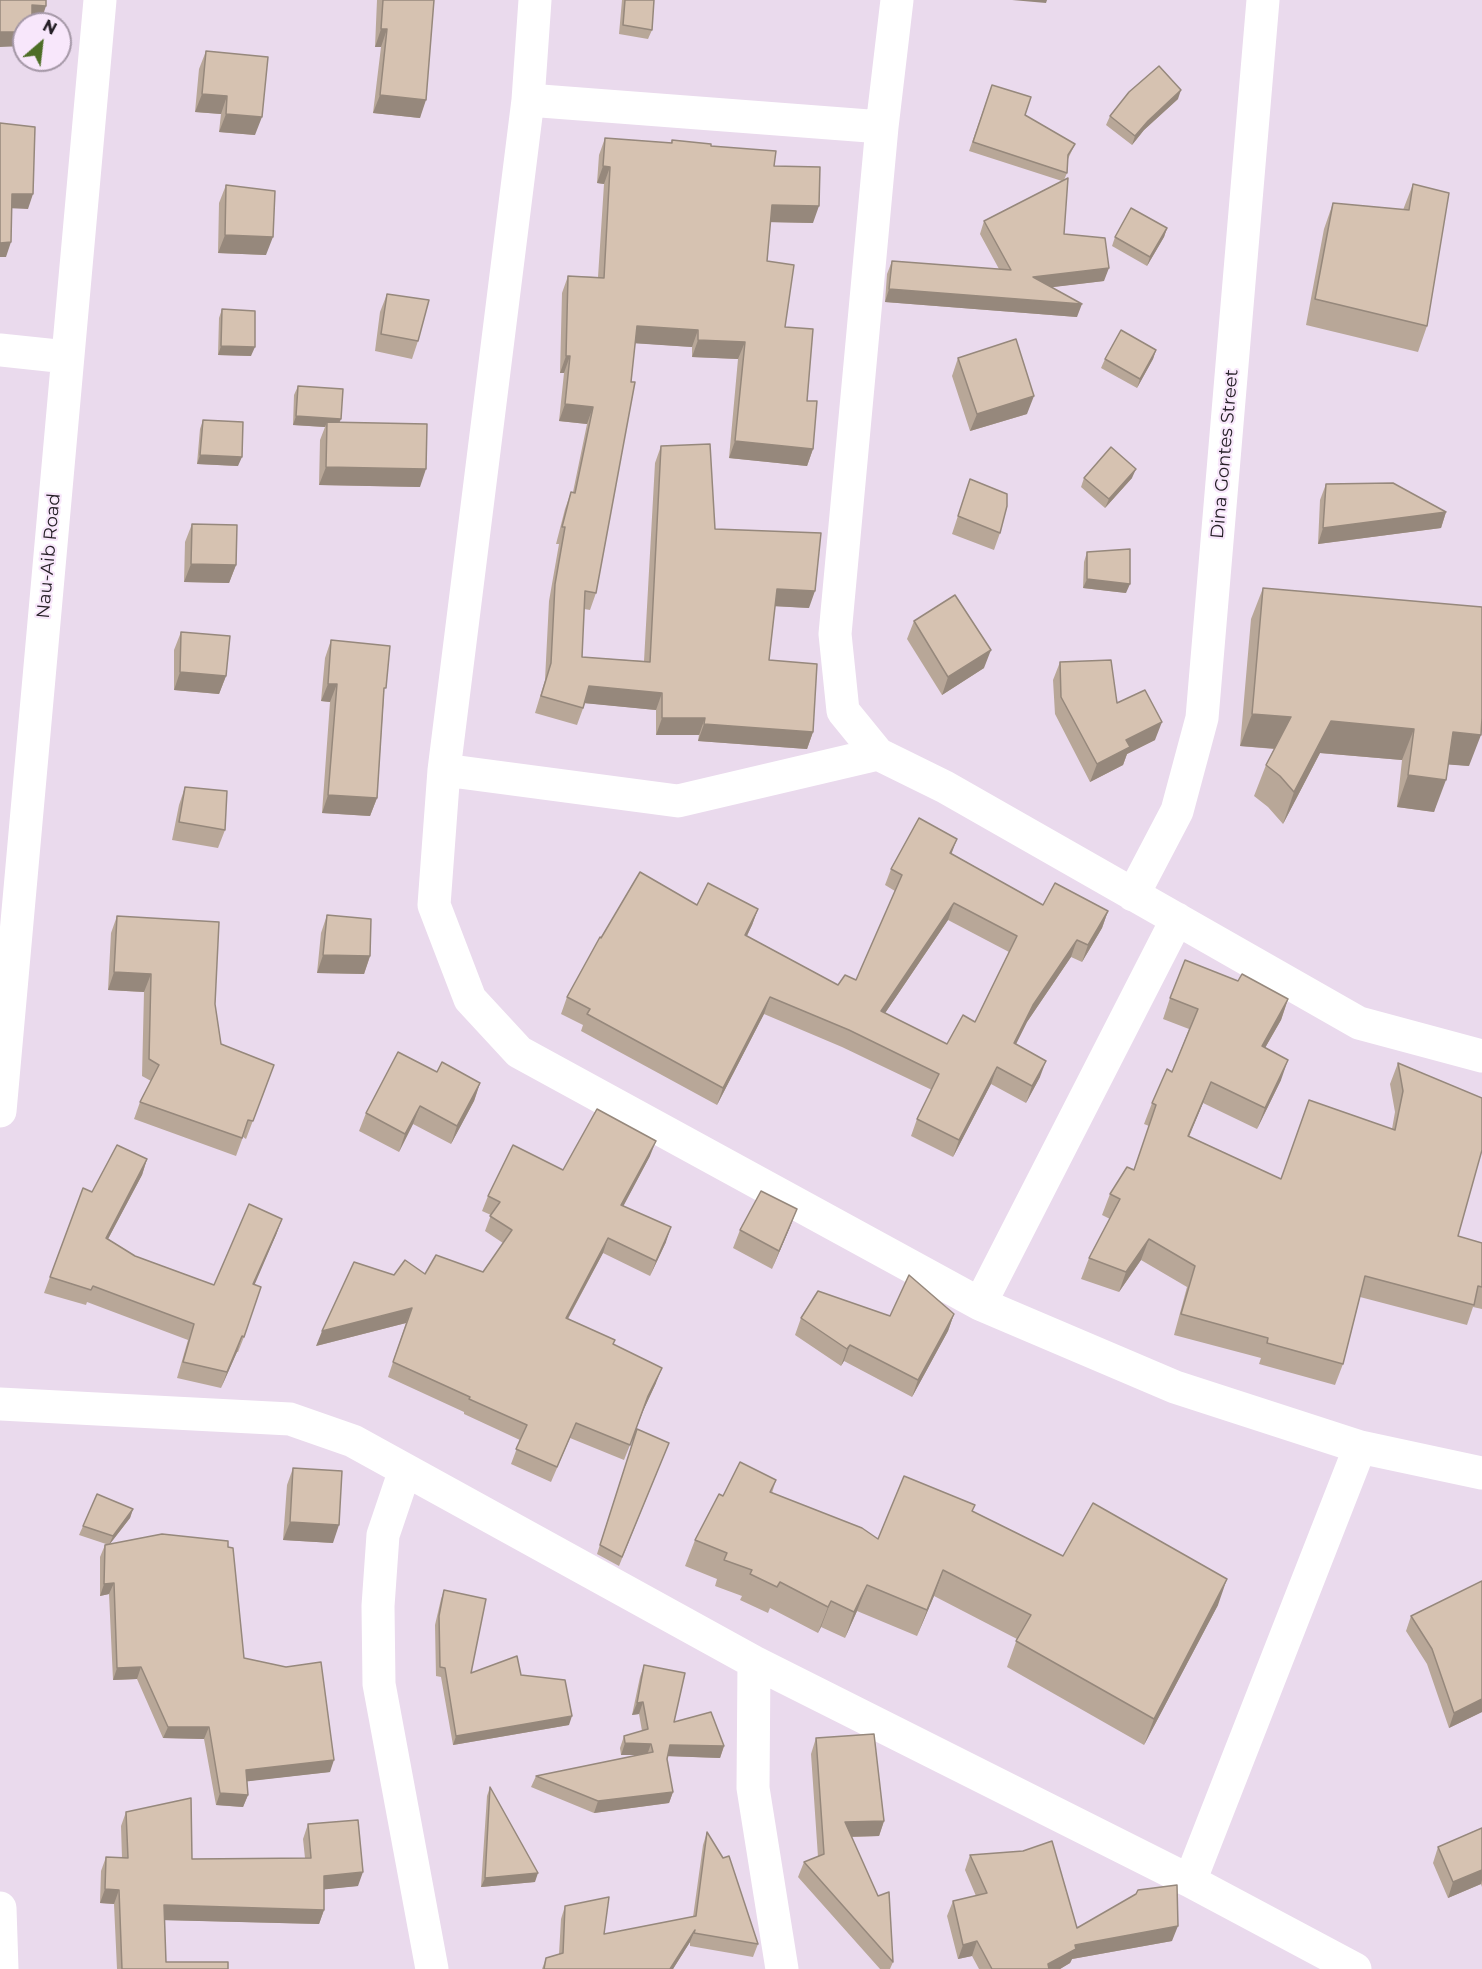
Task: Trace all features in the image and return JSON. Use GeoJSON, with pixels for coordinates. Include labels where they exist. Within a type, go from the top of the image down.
{"type":"FeatureCollection","features":[{"type":"Feature","properties":{"kind":"street","name":"Nau-Aib Road"},"geometry":{"type":"LineString","coordinates":[[0,1111],[100,0]]}},
{"type":"Feature","properties":{"kind":"street"},"geometry":{"type":"LineString","coordinates":[[535,0],[528,100],[444,770],[434,905],[470,999],[519,1052],[980,1304],[1175,1387],[1360,1447],[1482,1473]]}},
{"type":"Feature","properties":{"kind":"street"},"geometry":{"type":"LineString","coordinates":[[897,0],[882,127],[835,634],[843,711],[878,754],[945,787],[1359,1023],[1482,1056]]}},
{"type":"Feature","properties":{"kind":"street","name":"Dina Gontes Street"},"geometry":{"type":"LineString","coordinates":[[1133,895],[1177,811],[1202,718],[1263,0]]}},
{"type":"Feature","properties":{"kind":"street"},"geometry":{"type":"LineString","coordinates":[[528,100],[882,127]]}},
{"type":"Feature","properties":{"kind":"street"},"geometry":{"type":"LineString","coordinates":[[0,350],[67,357]]}},
{"type":"Feature","properties":{"kind":"street"},"geometry":{"type":"LineString","coordinates":[[444,770],[678,801],[878,754]]}},
{"type":"Feature","properties":{"kind":"street"},"geometry":{"type":"LineString","coordinates":[[980,1304],[1177,919]]}},
{"type":"Feature","properties":{"kind":"street"},"geometry":{"type":"LineString","coordinates":[[0,1404],[290,1419],[353,1441],[754,1662],[1190,1881],[1355,1969]]}},
{"type":"Feature","properties":{"kind":"street"},"geometry":{"type":"LineString","coordinates":[[1190,1881],[1360,1447]]}},
{"type":"Feature","properties":{"kind":"street"},"geometry":{"type":"LineString","coordinates":[[405,1470],[383,1535],[378,1606],[379,1684],[432,1969]]}},
{"type":"Feature","properties":{"kind":"street"},"geometry":{"type":"LineString","coordinates":[[754,1662],[753,1788],[783,1969]]}},
{"type":"Feature","properties":{"kind":"street"},"geometry":{"type":"LineString","coordinates":[[0,1908],[2,1969]]}},
{"type":"Feature","properties":{"kind":"building"},"geometry":{"type":"Polygon","coordinates":[[[0,0],[46,0],[46,6],[32,5],[32,12],[12,12],[12,32],[0,32],[0,0]]]}},
{"type":"Feature","properties":{"kind":"building"},"geometry":{"type":"Polygon","coordinates":[[[383,0],[434,0],[426,100],[380,95],[387,29],[381,29],[383,0]]]}},
{"type":"Feature","properties":{"kind":"building"},"geometry":{"type":"Polygon","coordinates":[[[625,0],[654,0],[652,30],[623,25],[625,0]]]}},
{"type":"Feature","properties":{"kind":"building"},"geometry":{"type":"Polygon","coordinates":[[[206,51],[268,57],[262,117],[226,114],[227,96],[202,94],[206,51]]]}},
{"type":"Feature","properties":{"kind":"building"},"geometry":{"type":"Polygon","coordinates":[[[1159,66],[1181,90],[1135,136],[1110,116],[1129,92],[1159,66]]]}},
{"type":"Feature","properties":{"kind":"building"},"geometry":{"type":"Polygon","coordinates":[[[992,85],[1031,97],[1025,115],[1075,144],[1068,155],[1067,173],[973,142],[992,85]]]}},
{"type":"Feature","properties":{"kind":"building"},"geometry":{"type":"Polygon","coordinates":[[[0,123],[35,127],[33,194],[12,194],[11,242],[0,243],[0,123]]]}},
{"type":"Feature","properties":{"kind":"building"},"geometry":{"type":"Polygon","coordinates":[[[605,138],[672,143],[672,140],[711,144],[711,146],[776,151],[774,166],[820,167],[819,206],[772,205],[767,261],[794,265],[785,327],[813,329],[807,401],[817,401],[813,449],[735,441],[745,342],[698,340],[698,330],[637,326],[631,382],[635,382],[596,593],[585,591],[582,657],[650,662],[661,446],[710,444],[715,529],[821,533],[815,591],[777,589],[769,660],[817,664],[813,732],[704,724],[705,718],[662,718],[662,693],[589,686],[583,708],[541,696],[551,663],[555,584],[565,527],[562,527],[571,492],[575,493],[593,407],[565,404],[570,356],[566,356],[568,276],[604,278],[610,167],[603,166],[605,138]]]}},
{"type":"Feature","properties":{"kind":"building"},"geometry":{"type":"Polygon","coordinates":[[[1068,178],[1064,234],[1105,238],[1109,268],[1033,277],[1082,304],[889,289],[892,261],[1011,270],[984,221],[1068,178]]]}},
{"type":"Feature","properties":{"kind":"building"},"geometry":{"type":"Polygon","coordinates":[[[1413,184],[1449,193],[1427,326],[1315,299],[1333,203],[1409,210],[1413,184]]]}},
{"type":"Feature","properties":{"kind":"building"},"geometry":{"type":"Polygon","coordinates":[[[226,185],[275,191],[273,237],[225,235],[226,185]]]}},
{"type":"Feature","properties":{"kind":"building"},"geometry":{"type":"Polygon","coordinates":[[[1131,208],[1167,228],[1150,257],[1115,237],[1131,208]]]}},
{"type":"Feature","properties":{"kind":"building"},"geometry":{"type":"Polygon","coordinates":[[[387,294],[429,300],[418,341],[381,334],[387,294]]]}},
{"type":"Feature","properties":{"kind":"building"},"geometry":{"type":"Polygon","coordinates":[[[222,309],[255,311],[255,347],[221,346],[222,309]]]}},
{"type":"Feature","properties":{"kind":"building"},"geometry":{"type":"Polygon","coordinates":[[[1121,330],[1156,350],[1140,379],[1105,359],[1121,330]]]}},
{"type":"Feature","properties":{"kind":"building"},"geometry":{"type":"Polygon","coordinates":[[[1016,339],[1034,396],[977,414],[958,358],[1016,339]]]}},
{"type":"Feature","properties":{"kind":"building"},"geometry":{"type":"Polygon","coordinates":[[[298,386],[343,389],[341,419],[296,416],[298,386]]]}},
{"type":"Feature","properties":{"kind":"building"},"geometry":{"type":"Polygon","coordinates":[[[203,420],[243,422],[242,457],[200,455],[203,420]]]}},
{"type":"Feature","properties":{"kind":"building"},"geometry":{"type":"Polygon","coordinates":[[[327,422],[427,424],[426,469],[326,467],[327,422]]]}},
{"type":"Feature","properties":{"kind":"building"},"geometry":{"type":"Polygon","coordinates":[[[1111,447],[1136,469],[1109,499],[1084,478],[1111,447]]]}},
{"type":"Feature","properties":{"kind":"building"},"geometry":{"type":"Polygon","coordinates":[[[970,479],[1007,494],[1007,506],[1000,533],[958,516],[970,479]]]}},
{"type":"Feature","properties":{"kind":"building"},"geometry":{"type":"Polygon","coordinates":[[[1393,483],[1446,512],[1323,528],[1326,484],[1393,483]]]}},
{"type":"Feature","properties":{"kind":"building"},"geometry":{"type":"Polygon","coordinates":[[[192,524],[237,525],[236,565],[191,564],[192,524]]]}},
{"type":"Feature","properties":{"kind":"building"},"geometry":{"type":"Polygon","coordinates":[[[1130,549],[1130,584],[1087,579],[1087,552],[1130,549]]]}},
{"type":"Feature","properties":{"kind":"building"},"geometry":{"type":"Polygon","coordinates":[[[1263,588],[1482,607],[1481,735],[1453,732],[1446,780],[1408,775],[1414,729],[1331,721],[1294,792],[1266,765],[1291,717],[1252,714],[1263,588]]]}},
{"type":"Feature","properties":{"kind":"building"},"geometry":{"type":"Polygon","coordinates":[[[955,595],[991,650],[948,677],[914,621],[955,595]]]}},
{"type":"Feature","properties":{"kind":"building"},"geometry":{"type":"Polygon","coordinates":[[[181,632],[230,636],[226,676],[180,672],[181,632]]]}},
{"type":"Feature","properties":{"kind":"building"},"geometry":{"type":"Polygon","coordinates":[[[331,640],[390,646],[386,688],[384,688],[377,798],[328,795],[337,684],[328,684],[331,640]]]}},
{"type":"Feature","properties":{"kind":"building"},"geometry":{"type":"Polygon","coordinates":[[[1111,660],[1117,703],[1145,690],[1162,722],[1126,740],[1130,747],[1097,764],[1061,697],[1060,662],[1111,660]]]}},
{"type":"Feature","properties":{"kind":"building"},"geometry":{"type":"Polygon","coordinates":[[[185,787],[227,791],[225,830],[179,822],[185,787]]]}},
{"type":"Feature","properties":{"kind":"building"},"geometry":{"type":"Polygon","coordinates":[[[919,818],[957,839],[950,853],[1043,905],[1055,883],[1108,911],[1088,945],[1077,940],[1033,1005],[1014,1043],[1046,1061],[1032,1086],[997,1067],[959,1140],[917,1119],[939,1074],[849,1030],[770,997],[723,1088],[587,1014],[590,1009],[567,997],[640,872],[697,905],[708,883],[758,909],[745,935],[838,985],[845,975],[856,980],[902,875],[891,869],[919,818]],[[954,903],[881,1011],[947,1044],[963,1015],[975,1022],[1017,936],[954,903]]]}},
{"type":"Feature","properties":{"kind":"building"},"geometry":{"type":"Polygon","coordinates":[[[327,915],[371,919],[370,956],[323,955],[327,915]]]}},
{"type":"Feature","properties":{"kind":"building"},"geometry":{"type":"Polygon","coordinates":[[[117,916],[219,922],[215,1004],[221,1044],[274,1065],[253,1121],[248,1120],[242,1138],[140,1102],[159,1065],[149,1059],[151,974],[114,972],[117,916]]]}},
{"type":"Feature","properties":{"kind":"building"},"geometry":{"type":"Polygon","coordinates":[[[1185,960],[1238,981],[1242,974],[1288,999],[1262,1046],[1288,1060],[1265,1108],[1211,1082],[1188,1136],[1281,1179],[1309,1100],[1395,1130],[1403,1091],[1398,1063],[1482,1098],[1482,1150],[1458,1236],[1482,1243],[1482,1287],[1478,1286],[1474,1305],[1365,1276],[1343,1364],[1267,1343],[1268,1338],[1181,1314],[1195,1266],[1149,1239],[1126,1272],[1089,1258],[1120,1199],[1110,1194],[1127,1167],[1134,1170],[1156,1105],[1152,1103],[1167,1069],[1172,1072],[1198,1009],[1170,998],[1185,960]]]}},
{"type":"Feature","properties":{"kind":"building"},"geometry":{"type":"Polygon","coordinates":[[[398,1052],[437,1072],[442,1062],[480,1083],[457,1126],[420,1106],[405,1134],[366,1113],[398,1052]]]}},
{"type":"Feature","properties":{"kind":"building"},"geometry":{"type":"Polygon","coordinates":[[[597,1109],[656,1141],[621,1205],[671,1227],[656,1261],[608,1238],[566,1318],[615,1340],[613,1344],[662,1368],[648,1396],[630,1445],[576,1423],[557,1467],[516,1449],[527,1425],[393,1362],[412,1308],[322,1331],[354,1262],[394,1275],[405,1260],[425,1274],[436,1255],[483,1272],[512,1230],[490,1216],[500,1202],[488,1196],[513,1145],[563,1170],[597,1109]]]}},
{"type":"Feature","properties":{"kind":"building"},"geometry":{"type":"Polygon","coordinates":[[[117,1145],[147,1159],[106,1238],[135,1256],[214,1285],[249,1204],[282,1219],[253,1284],[261,1287],[244,1337],[242,1336],[227,1372],[183,1362],[194,1324],[93,1286],[91,1290],[50,1277],[83,1188],[92,1192],[117,1145]]]}},
{"type":"Feature","properties":{"kind":"building"},"geometry":{"type":"Polygon","coordinates":[[[761,1191],[797,1209],[779,1251],[740,1230],[761,1191]]]}},
{"type":"Feature","properties":{"kind":"building"},"geometry":{"type":"Polygon","coordinates":[[[909,1275],[954,1314],[918,1380],[850,1345],[847,1349],[801,1318],[818,1291],[890,1316],[909,1275]]]}},
{"type":"Feature","properties":{"kind":"building"},"geometry":{"type":"Polygon","coordinates":[[[637,1429],[669,1443],[622,1557],[600,1545],[637,1429]]]}},
{"type":"Feature","properties":{"kind":"building"},"geometry":{"type":"Polygon","coordinates":[[[740,1462],[776,1480],[770,1492],[862,1528],[878,1539],[904,1476],[975,1505],[972,1511],[1063,1556],[1093,1503],[1227,1579],[1154,1719],[1016,1641],[1031,1615],[943,1570],[927,1610],[867,1585],[854,1612],[831,1601],[828,1607],[780,1582],[777,1587],[750,1574],[752,1570],[724,1560],[727,1553],[695,1540],[719,1494],[723,1496],[740,1462]]]}},
{"type":"Feature","properties":{"kind":"building"},"geometry":{"type":"Polygon","coordinates":[[[293,1468],[342,1471],[339,1525],[290,1522],[293,1468]]]}},
{"type":"Feature","properties":{"kind":"building"},"geometry":{"type":"Polygon","coordinates":[[[97,1494],[133,1509],[113,1536],[83,1526],[97,1494]]]}},
{"type":"Feature","properties":{"kind":"building"},"geometry":{"type":"Polygon","coordinates":[[[162,1534],[228,1541],[228,1547],[233,1548],[244,1658],[286,1667],[321,1662],[334,1760],[246,1770],[248,1795],[220,1793],[209,1727],[168,1727],[141,1667],[117,1668],[114,1583],[104,1584],[105,1545],[162,1534]]]}},
{"type":"Feature","properties":{"kind":"building"},"geometry":{"type":"Polygon","coordinates":[[[1482,1581],[1482,1699],[1454,1713],[1432,1649],[1411,1616],[1482,1581]]]}},
{"type":"Feature","properties":{"kind":"building"},"geometry":{"type":"Polygon","coordinates":[[[444,1590],[486,1599],[471,1673],[517,1656],[521,1675],[565,1680],[572,1716],[456,1736],[445,1668],[440,1667],[439,1616],[444,1590]]]}},
{"type":"Feature","properties":{"kind":"building"},"geometry":{"type":"Polygon","coordinates":[[[644,1665],[685,1673],[674,1722],[711,1712],[724,1746],[670,1745],[667,1759],[673,1792],[598,1801],[536,1776],[653,1752],[651,1744],[625,1743],[624,1736],[648,1729],[643,1702],[637,1703],[644,1665]]]}},
{"type":"Feature","properties":{"kind":"building"},"geometry":{"type":"Polygon","coordinates":[[[874,1734],[884,1821],[845,1822],[878,1896],[889,1892],[893,1962],[804,1862],[824,1854],[816,1738],[874,1734]]]}},
{"type":"Feature","properties":{"kind":"building"},"geometry":{"type":"Polygon","coordinates":[[[490,1787],[538,1873],[485,1878],[490,1787]]]}},
{"type":"Feature","properties":{"kind":"building"},"geometry":{"type":"Polygon","coordinates":[[[191,1798],[192,1859],[311,1858],[308,1824],[358,1820],[363,1872],[324,1876],[324,1910],[164,1905],[166,1962],[228,1962],[228,1969],[122,1969],[119,1890],[105,1889],[106,1857],[128,1858],[126,1812],[191,1798]]]}},
{"type":"Feature","properties":{"kind":"building"},"geometry":{"type":"Polygon","coordinates":[[[1482,1828],[1482,1870],[1453,1882],[1438,1847],[1482,1828]]]}},
{"type":"Feature","properties":{"kind":"building"},"geometry":{"type":"Polygon","coordinates":[[[707,1832],[723,1858],[729,1856],[758,1944],[694,1933],[695,1930],[670,1969],[544,1969],[546,1958],[563,1953],[565,1906],[609,1897],[604,1934],[696,1916],[707,1832]]]}},
{"type":"Feature","properties":{"kind":"building"},"geometry":{"type":"Polygon","coordinates":[[[1052,1841],[1077,1928],[1136,1894],[1138,1890],[1177,1885],[1178,1926],[1075,1945],[1076,1949],[1048,1964],[1049,1969],[992,1969],[977,1941],[963,1945],[953,1901],[987,1893],[970,1855],[1023,1851],[1052,1841]]]}}]}
